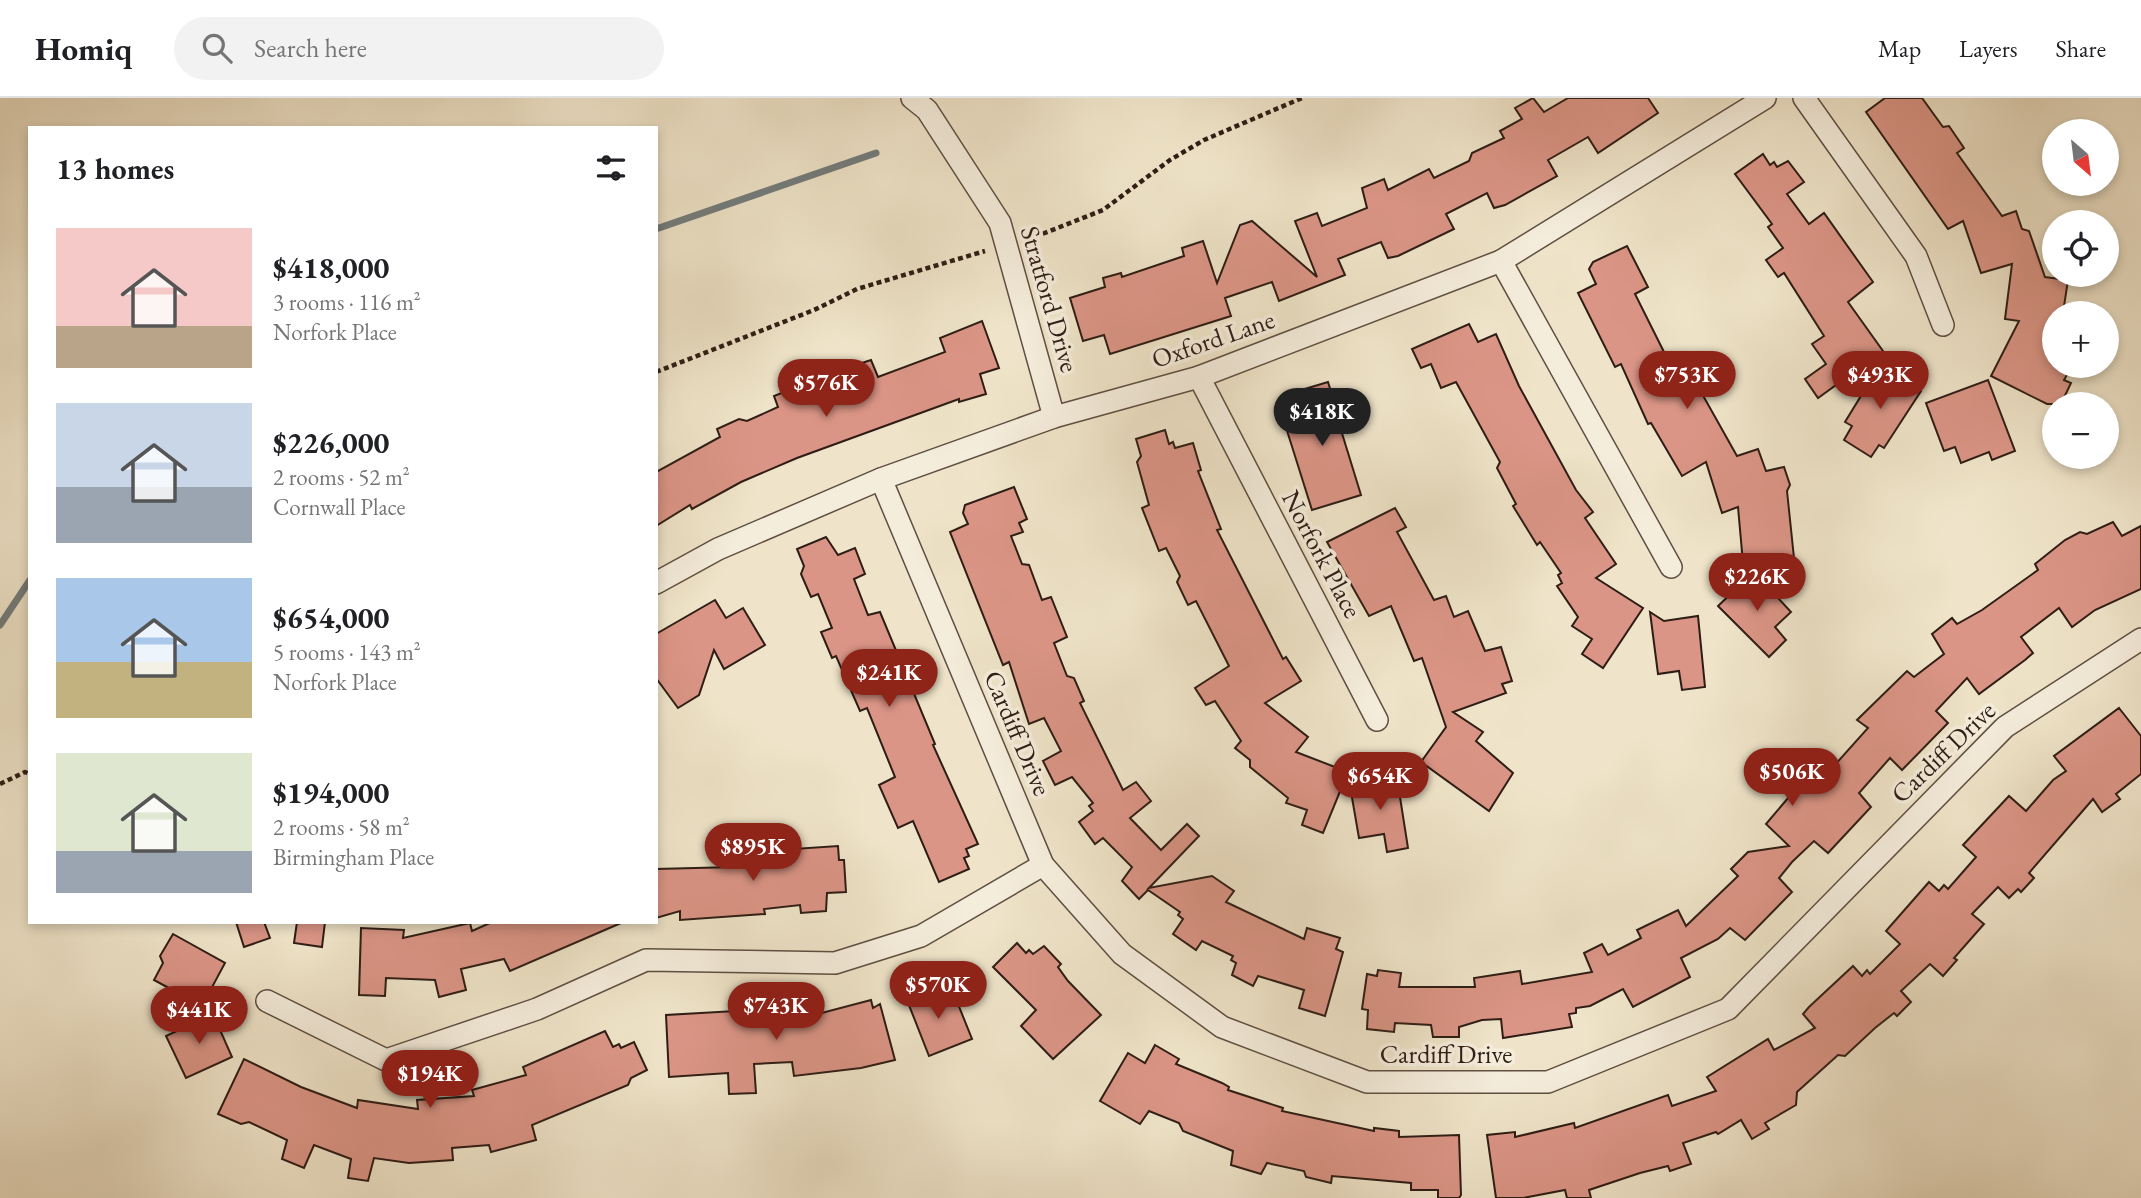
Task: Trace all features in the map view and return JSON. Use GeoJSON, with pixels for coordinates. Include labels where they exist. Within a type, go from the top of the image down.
{"type":"FeatureCollection","features":[{"type":"Feature","properties":{"kind":"street","name":"Stratford Drive"},"geometry":{"type":"LineString","coordinates":[[912,98],[928,110],[1000,223],[1054,416]]}},
{"type":"Feature","properties":{"kind":"street","name":"Oxford Lane"},"geometry":{"type":"LineString","coordinates":[[658,582],[718,549],[881,479],[1054,416],[1199,377],[1501,261],[1765,98]]}},
{"type":"Feature","properties":{"kind":"street"},"geometry":{"type":"LineString","coordinates":[[1804,98],[1916,256],[1943,326]]}},
{"type":"Feature","properties":{"kind":"street"},"geometry":{"type":"LineString","coordinates":[[1501,261],[1671,567]]}},
{"type":"Feature","properties":{"kind":"street","name":"Norfork Place"},"geometry":{"type":"LineString","coordinates":[[1199,377],[1377,720]]}},
{"type":"Feature","properties":{"kind":"street","name":"Cardiff Drive"},"geometry":{"type":"LineString","coordinates":[[881,479],[1042,865],[1122,954],[1222,1027],[1367,1082],[1548,1082],[1728,1009],[2005,727],[2141,639]]}},
{"type":"Feature","properties":{"kind":"street"},"geometry":{"type":"LineString","coordinates":[[267,1001],[386,1060],[537,1009],[646,960],[835,963],[921,936],[1042,865]]}},
{"type":"Feature","properties":{"kind":"path"},"geometry":{"type":"LineString","coordinates":[[658,371],[814,310],[857,289],[1037,237],[1103,210],[1193,147],[1301,98]]}},
{"type":"Feature","properties":{"kind":"path"},"geometry":{"type":"LineString","coordinates":[[0,784],[25,772],[28,773]]}},
{"type":"Feature","properties":{"kind":"building"},"geometry":{"type":"Polygon","coordinates":[[[1533,98],[1544,112],[1568,98],[1648,98],[1658,113],[1598,153],[1588,137],[1548,160],[1557,176],[1505,205],[1494,208],[1487,193],[1446,214],[1454,229],[1398,256],[1388,258],[1381,242],[1338,259],[1345,275],[1279,301],[1272,282],[1225,298],[1231,316],[1110,354],[1104,335],[1083,341],[1070,298],[1105,287],[1103,278],[1121,273],[1122,277],[1184,256],[1182,248],[1203,241],[1217,283],[1240,225],[1252,221],[1317,277],[1295,221],[1317,213],[1322,226],[1367,208],[1362,188],[1384,179],[1388,190],[1429,169],[1434,178],[1469,161],[1472,153],[1504,138],[1500,131],[1522,119],[1515,108],[1533,98]]]}},
{"type":"Feature","properties":{"kind":"building"},"geometry":{"type":"Polygon","coordinates":[[[1885,98],[1922,98],[1943,127],[1949,126],[1964,148],[1957,153],[2002,216],[2016,211],[2022,229],[2029,231],[2042,268],[2042,287],[2067,287],[2065,301],[2042,301],[2042,378],[2065,378],[2064,380],[2071,383],[2067,392],[2042,392],[2042,402],[1991,376],[2019,321],[2005,319],[2012,264],[1981,273],[1963,221],[1948,229],[1866,112],[1885,98]]]}},
{"type":"Feature","properties":{"kind":"building"},"geometry":{"type":"Polygon","coordinates":[[[1763,154],[1770,165],[1774,162],[1777,167],[1788,161],[1804,182],[1787,194],[1809,224],[1824,213],[1873,282],[1848,302],[1883,351],[1818,398],[1805,379],[1826,364],[1812,344],[1824,336],[1784,273],[1778,277],[1766,260],[1783,248],[1768,227],[1772,224],[1735,174],[1763,154]]]}},
{"type":"Feature","properties":{"kind":"building"},"geometry":{"type":"Polygon","coordinates":[[[1627,246],[1648,287],[1635,294],[1667,358],[1672,355],[1684,376],[1704,365],[1714,385],[1701,392],[1737,456],[1758,449],[1766,471],[1784,467],[1790,485],[1787,491],[1794,558],[1743,563],[1738,507],[1722,513],[1706,462],[1682,476],[1651,423],[1648,424],[1621,364],[1615,367],[1578,293],[1596,284],[1589,269],[1593,262],[1627,246]]]}},
{"type":"Feature","properties":{"kind":"building"},"geometry":{"type":"Polygon","coordinates":[[[982,321],[999,368],[980,374],[986,394],[959,402],[959,399],[797,458],[741,482],[692,509],[690,505],[658,525],[658,471],[720,437],[717,429],[739,419],[747,421],[778,407],[774,396],[834,372],[871,360],[878,377],[945,352],[940,338],[982,321]]]}},
{"type":"Feature","properties":{"kind":"building"},"geometry":{"type":"Polygon","coordinates":[[[1469,324],[1478,342],[1496,334],[1519,386],[1576,490],[1593,512],[1585,518],[1616,564],[1596,578],[1643,608],[1603,668],[1582,654],[1592,639],[1572,626],[1578,617],[1557,586],[1562,583],[1558,575],[1561,573],[1540,542],[1537,545],[1513,506],[1516,504],[1497,468],[1500,462],[1456,382],[1441,388],[1431,364],[1421,368],[1412,349],[1469,324]]]}},
{"type":"Feature","properties":{"kind":"building"},"geometry":{"type":"Polygon","coordinates":[[[1880,365],[1921,391],[1884,448],[1879,445],[1871,457],[1844,440],[1852,426],[1845,422],[1880,365]]]}},
{"type":"Feature","properties":{"kind":"building"},"geometry":{"type":"Polygon","coordinates":[[[1988,380],[2015,451],[1992,460],[1989,452],[1961,463],[1955,447],[1944,451],[1926,403],[1988,380]]]}},
{"type":"Feature","properties":{"kind":"building"},"geometry":{"type":"Polygon","coordinates":[[[1328,382],[1333,398],[1341,402],[1349,427],[1341,430],[1361,495],[1312,510],[1283,418],[1301,412],[1298,391],[1328,382]]]}},
{"type":"Feature","properties":{"kind":"building"},"geometry":{"type":"Polygon","coordinates":[[[1165,430],[1169,444],[1173,442],[1175,448],[1193,443],[1201,470],[1198,471],[1221,529],[1217,530],[1283,659],[1286,657],[1301,681],[1265,703],[1308,737],[1296,752],[1348,772],[1323,833],[1302,825],[1307,810],[1286,803],[1288,798],[1250,767],[1250,760],[1235,748],[1241,741],[1215,701],[1206,705],[1195,688],[1229,666],[1196,601],[1188,605],[1177,582],[1180,576],[1166,548],[1159,551],[1142,508],[1149,505],[1137,462],[1141,456],[1136,439],[1165,430]]]}},
{"type":"Feature","properties":{"kind":"building"},"geometry":{"type":"Polygon","coordinates":[[[1014,487],[1027,519],[1019,523],[1023,532],[1011,536],[1022,564],[1029,565],[1042,600],[1051,597],[1067,637],[1054,643],[1067,676],[1074,678],[1084,701],[1080,703],[1123,790],[1136,782],[1151,801],[1130,818],[1161,850],[1187,824],[1199,836],[1149,888],[1212,876],[1234,891],[1226,902],[1304,939],[1307,928],[1340,938],[1336,949],[1343,952],[1325,1016],[1299,1008],[1304,990],[1258,976],[1253,986],[1232,975],[1236,963],[1231,960],[1233,956],[1202,941],[1196,950],[1173,934],[1183,919],[1178,915],[1180,912],[1148,890],[1139,899],[1122,881],[1132,867],[1103,838],[1095,844],[1079,822],[1093,811],[1089,806],[1093,803],[1072,777],[1055,785],[1043,761],[1061,751],[1044,718],[1029,724],[1009,662],[1003,665],[950,532],[968,524],[963,513],[965,505],[1014,487]]]}},
{"type":"Feature","properties":{"kind":"building"},"geometry":{"type":"Polygon","coordinates":[[[1395,508],[1406,527],[1397,532],[1434,600],[1446,596],[1454,617],[1468,611],[1485,651],[1501,647],[1512,681],[1502,684],[1506,693],[1453,712],[1483,732],[1476,741],[1513,773],[1489,811],[1421,762],[1446,727],[1422,658],[1414,661],[1391,606],[1369,616],[1327,542],[1395,508]]]}},
{"type":"Feature","properties":{"kind":"building"},"geometry":{"type":"Polygon","coordinates":[[[2113,522],[2122,536],[2141,526],[2141,589],[2095,610],[2072,627],[2059,608],[2021,637],[2033,653],[2025,660],[1979,694],[1967,678],[1936,711],[1948,723],[1902,770],[1890,758],[1859,793],[1871,807],[1828,853],[1814,841],[1792,862],[1779,878],[1792,892],[1745,940],[1730,928],[1718,939],[1681,958],[1690,977],[1633,1007],[1623,989],[1590,1006],[1576,1008],[1576,1013],[1569,1014],[1572,1027],[1503,1038],[1501,1019],[1482,1020],[1459,1027],[1459,1037],[1433,1037],[1431,1025],[1395,1023],[1394,1032],[1367,1029],[1368,1010],[1362,1009],[1367,974],[1377,976],[1378,970],[1401,973],[1399,987],[1475,987],[1474,978],[1520,971],[1522,984],[1592,972],[1584,953],[1602,944],[1608,955],[1641,938],[1637,930],[1678,910],[1686,926],[1738,876],[1731,869],[1748,852],[1789,846],[1766,824],[1822,758],[1833,767],[1868,728],[1857,720],[1907,671],[1914,677],[1944,654],[1932,634],[1952,618],[1957,624],[1982,610],[2038,570],[2035,564],[2065,540],[2080,532],[2087,534],[2113,522]]]}},
{"type":"Feature","properties":{"kind":"building"},"geometry":{"type":"Polygon","coordinates":[[[826,537],[838,555],[855,548],[865,574],[854,579],[868,615],[880,612],[935,744],[933,745],[978,844],[966,849],[969,856],[964,858],[969,869],[939,882],[913,821],[898,828],[879,785],[895,777],[867,708],[860,711],[836,656],[832,658],[821,632],[832,628],[818,594],[811,597],[801,574],[804,566],[797,549],[826,537]]]}},
{"type":"Feature","properties":{"kind":"building"},"geometry":{"type":"Polygon","coordinates":[[[1754,572],[1791,612],[1775,627],[1786,640],[1769,657],[1718,606],[1754,572]]]}},
{"type":"Feature","properties":{"kind":"building"},"geometry":{"type":"Polygon","coordinates":[[[715,600],[726,618],[743,608],[765,645],[724,669],[714,650],[699,695],[678,708],[658,681],[658,633],[715,600]]]}},
{"type":"Feature","properties":{"kind":"building"},"geometry":{"type":"Polygon","coordinates":[[[1650,612],[1664,621],[1698,616],[1705,687],[1682,690],[1679,671],[1658,674],[1650,612]]]}},
{"type":"Feature","properties":{"kind":"building"},"geometry":{"type":"Polygon","coordinates":[[[2119,708],[2141,736],[2141,774],[2116,794],[2120,799],[2102,812],[2093,799],[2029,873],[2034,878],[2021,892],[2018,889],[2009,898],[1998,887],[1972,914],[1984,924],[1954,958],[1957,960],[1943,976],[1930,964],[1901,991],[1911,1002],[1897,1016],[1894,1013],[1875,1028],[1845,1056],[1838,1055],[1797,1092],[1796,1105],[1765,1123],[1769,1129],[1752,1139],[1741,1120],[1718,1134],[1716,1132],[1683,1143],[1691,1164],[1670,1171],[1668,1166],[1640,1173],[1589,1190],[1591,1198],[1567,1198],[1565,1190],[1523,1198],[1496,1198],[1487,1135],[1515,1132],[1515,1137],[1574,1123],[1575,1128],[1668,1095],[1672,1106],[1716,1091],[1707,1077],[1768,1039],[1774,1050],[1815,1028],[1803,1014],[1853,966],[1862,976],[1867,970],[1870,974],[1900,944],[1886,931],[1929,882],[1939,891],[1944,885],[1948,889],[1976,857],[1963,845],[2009,796],[2026,811],[2053,780],[2066,771],[2054,756],[2119,708]]]}},
{"type":"Feature","properties":{"kind":"building"},"geometry":{"type":"Polygon","coordinates":[[[1397,778],[1408,848],[1387,852],[1384,834],[1359,838],[1350,786],[1397,778]]]}},
{"type":"Feature","properties":{"kind":"building"},"geometry":{"type":"Polygon","coordinates":[[[779,844],[779,850],[838,846],[839,860],[844,860],[846,892],[827,893],[826,911],[801,913],[800,905],[764,909],[765,914],[680,920],[680,911],[658,917],[658,869],[735,867],[737,845],[779,844]]]}},
{"type":"Feature","properties":{"kind":"building"},"geometry":{"type":"Polygon","coordinates":[[[237,924],[265,924],[270,938],[244,947],[237,924]]]}},
{"type":"Feature","properties":{"kind":"building"},"geometry":{"type":"Polygon","coordinates":[[[297,924],[325,924],[322,947],[294,943],[297,924]]]}},
{"type":"Feature","properties":{"kind":"building"},"geometry":{"type":"Polygon","coordinates":[[[466,924],[470,924],[472,931],[488,924],[619,924],[510,971],[504,959],[461,969],[466,990],[439,997],[435,980],[386,978],[385,996],[359,995],[361,928],[404,930],[403,938],[466,924]]]}},
{"type":"Feature","properties":{"kind":"building"},"geometry":{"type":"Polygon","coordinates":[[[173,934],[225,963],[202,1006],[154,980],[163,963],[160,956],[173,934]]]}},
{"type":"Feature","properties":{"kind":"building"},"geometry":{"type":"Polygon","coordinates":[[[1017,943],[1026,953],[1029,950],[1033,954],[1044,946],[1061,964],[1058,967],[1068,981],[1101,1015],[1053,1059],[1021,1026],[1036,1010],[993,967],[1017,943]]]}},
{"type":"Feature","properties":{"kind":"building"},"geometry":{"type":"Polygon","coordinates":[[[931,984],[939,1005],[956,999],[972,1039],[929,1056],[905,995],[931,984]]]}},
{"type":"Feature","properties":{"kind":"building"},"geometry":{"type":"Polygon","coordinates":[[[871,1000],[873,1008],[880,1004],[895,1060],[861,1068],[794,1076],[792,1062],[754,1064],[756,1093],[729,1094],[728,1073],[669,1077],[666,1015],[753,1010],[753,1014],[813,1007],[814,1015],[871,1000]]]}},
{"type":"Feature","properties":{"kind":"building"},"geometry":{"type":"Polygon","coordinates":[[[213,1014],[232,1057],[186,1078],[166,1036],[213,1014]]]}},
{"type":"Feature","properties":{"kind":"building"},"geometry":{"type":"Polygon","coordinates":[[[605,1031],[613,1047],[619,1044],[621,1048],[634,1042],[647,1070],[631,1078],[628,1085],[532,1125],[536,1140],[491,1152],[489,1145],[452,1148],[453,1160],[409,1163],[374,1158],[368,1181],[348,1178],[351,1159],[314,1145],[304,1168],[282,1159],[287,1140],[249,1122],[241,1124],[218,1114],[244,1059],[301,1087],[357,1108],[358,1100],[418,1109],[417,1100],[474,1096],[472,1090],[526,1075],[523,1067],[605,1031]]]}},
{"type":"Feature","properties":{"kind":"building"},"geometry":{"type":"Polygon","coordinates":[[[1155,1045],[1179,1059],[1176,1064],[1222,1083],[1229,1087],[1228,1090],[1283,1108],[1282,1111],[1374,1131],[1374,1128],[1399,1131],[1399,1137],[1459,1135],[1461,1195],[1459,1198],[1438,1198],[1438,1190],[1411,1190],[1411,1183],[1332,1176],[1331,1183],[1306,1177],[1304,1171],[1267,1163],[1261,1174],[1231,1165],[1233,1151],[1183,1131],[1179,1123],[1149,1111],[1140,1124],[1100,1101],[1128,1053],[1145,1063],[1155,1045]]]}},
{"type":"Feature","properties":{"kind":"waterway"},"geometry":{"type":"LineString","coordinates":[[658,228],[876,153]]}},
{"type":"Feature","properties":{"kind":"waterway"},"geometry":{"type":"LineString","coordinates":[[0,625],[28,583]]}}]}
